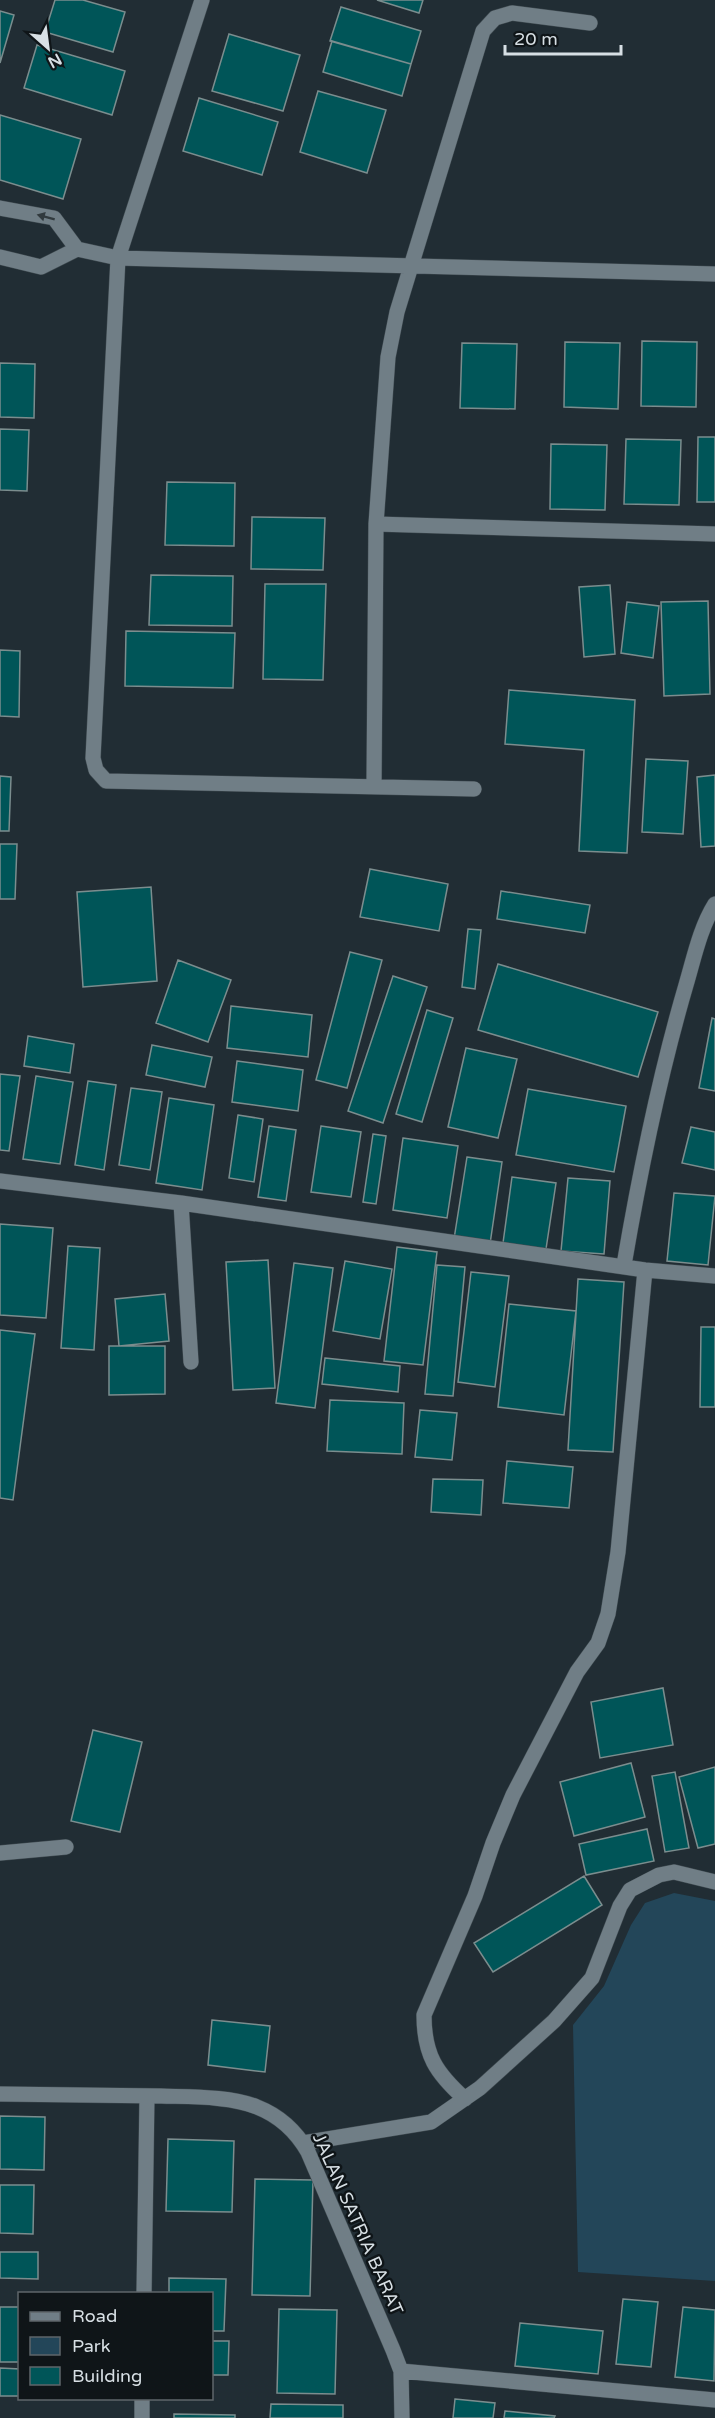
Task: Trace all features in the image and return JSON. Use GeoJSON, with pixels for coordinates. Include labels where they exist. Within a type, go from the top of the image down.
{"type":"FeatureCollection","features":[{"type":"Feature","properties":{"kind":"street"},"geometry":{"type":"LineString","coordinates":[[202,0],[118,258],[93,758],[96,770],[106,781],[474,789]]}},
{"type":"Feature","properties":{"kind":"street"},"geometry":{"type":"LineString","coordinates":[[374,786],[376,524],[388,357],[396,312],[483,31],[495,18],[512,13],[590,23]]}},
{"type":"Feature","properties":{"kind":"street"},"geometry":{"type":"LineString","coordinates":[[0,208],[54,218],[77,249]]}},
{"type":"Feature","properties":{"kind":"street"},"geometry":{"type":"LineString","coordinates":[[0,257],[41,267],[77,249],[118,258],[715,274]]}},
{"type":"Feature","properties":{"kind":"street"},"geometry":{"type":"LineString","coordinates":[[376,524],[715,534]]}},
{"type":"Feature","properties":{"kind":"street"},"geometry":{"type":"LineString","coordinates":[[624,1265],[641,1167],[670,1038],[705,924],[715,904]]}},
{"type":"Feature","properties":{"kind":"street"},"geometry":{"type":"LineString","coordinates":[[0,1181],[181,1203],[624,1265],[645,1270],[715,1276]]}},
{"type":"Feature","properties":{"kind":"street"},"geometry":{"type":"LineString","coordinates":[[181,1203],[191,1362]]}},
{"type":"Feature","properties":{"kind":"street"},"geometry":{"type":"LineString","coordinates":[[465,2099],[447,2083],[431,2060],[424,2032],[424,2015],[476,1896],[493,1843],[513,1795],[577,1672],[598,1643],[608,1614],[618,1552],[645,1270]]}},
{"type":"Feature","properties":{"kind":"street"},"geometry":{"type":"LineString","coordinates":[[0,1853],[66,1847]]}},
{"type":"Feature","properties":{"kind":"street"},"geometry":{"type":"LineString","coordinates":[[303,2143],[427,2125],[465,2099],[554,2021],[592,1978],[620,1906],[630,1890],[659,1875],[674,1872],[715,1882]]}},
{"type":"Feature","properties":{"kind":"street","name":"JALAN SATRIA BARAT"},"geometry":{"type":"LineString","coordinates":[[0,2094],[193,2097],[246,2103],[270,2112],[281,2120],[303,2143],[401,2371],[402,2418]]}},
{"type":"Feature","properties":{"kind":"street"},"geometry":{"type":"LineString","coordinates":[[144,2292],[147,2096]]}},
{"type":"Feature","properties":{"kind":"street"},"geometry":{"type":"LineString","coordinates":[[401,2371],[715,2400]]}},
{"type":"Feature","properties":{"kind":"street"},"geometry":{"type":"LineString","coordinates":[[142,2400],[142,2418]]}},
{"type":"Feature","properties":{"kind":"green space"},"geometry":{"type":"Polygon","coordinates":[[[674,1893],[715,1901],[715,2281],[578,2272],[573,2025],[604,1986],[631,1925],[645,1903],[674,1893]]]}},
{"type":"Feature","properties":{"kind":"building"},"geometry":{"type":"Polygon","coordinates":[[[55,0],[83,0],[125,12],[113,52],[45,32],[55,0]]]}},
{"type":"Feature","properties":{"kind":"building"},"geometry":{"type":"Polygon","coordinates":[[[377,0],[423,0],[419,13],[377,0]]]}},
{"type":"Feature","properties":{"kind":"building"},"geometry":{"type":"Polygon","coordinates":[[[341,7],[421,31],[411,64],[330,41],[341,7]]]}},
{"type":"Feature","properties":{"kind":"building"},"geometry":{"type":"Polygon","coordinates":[[[0,11],[14,15],[0,63],[0,11]]]}},
{"type":"Feature","properties":{"kind":"building"},"geometry":{"type":"Polygon","coordinates":[[[229,34],[300,55],[283,111],[212,91],[229,34]]]}},
{"type":"Feature","properties":{"kind":"building"},"geometry":{"type":"Polygon","coordinates":[[[332,41],[411,64],[402,96],[323,72],[332,41]]]}},
{"type":"Feature","properties":{"kind":"building"},"geometry":{"type":"Polygon","coordinates":[[[37,45],[125,71],[112,115],[24,88],[37,45]]]}},
{"type":"Feature","properties":{"kind":"building"},"geometry":{"type":"Polygon","coordinates":[[[318,91],[386,110],[367,173],[300,152],[318,91]]]}},
{"type":"Feature","properties":{"kind":"building"},"geometry":{"type":"Polygon","coordinates":[[[199,98],[278,122],[262,175],[183,151],[199,98]]]}},
{"type":"Feature","properties":{"kind":"building"},"geometry":{"type":"Polygon","coordinates":[[[0,115],[81,139],[63,199],[0,180],[0,115]]]}},
{"type":"Feature","properties":{"kind":"building"},"geometry":{"type":"Polygon","coordinates":[[[642,341],[697,342],[696,407],[641,406],[642,341]]]}},
{"type":"Feature","properties":{"kind":"building"},"geometry":{"type":"Polygon","coordinates":[[[565,342],[620,343],[618,409],[564,407],[565,342]]]}},
{"type":"Feature","properties":{"kind":"building"},"geometry":{"type":"Polygon","coordinates":[[[462,343],[517,344],[515,409],[460,408],[462,343]]]}},
{"type":"Feature","properties":{"kind":"building"},"geometry":{"type":"Polygon","coordinates":[[[0,363],[35,364],[34,418],[0,417],[0,363]]]}},
{"type":"Feature","properties":{"kind":"building"},"geometry":{"type":"Polygon","coordinates":[[[0,429],[29,430],[27,491],[0,490],[0,429]]]}},
{"type":"Feature","properties":{"kind":"building"},"geometry":{"type":"Polygon","coordinates":[[[698,437],[715,437],[715,502],[697,502],[698,437]]]}},
{"type":"Feature","properties":{"kind":"building"},"geometry":{"type":"Polygon","coordinates":[[[626,439],[681,440],[679,505],[624,504],[626,439]]]}},
{"type":"Feature","properties":{"kind":"building"},"geometry":{"type":"Polygon","coordinates":[[[551,444],[607,445],[605,510],[550,509],[551,444]]]}},
{"type":"Feature","properties":{"kind":"building"},"geometry":{"type":"Polygon","coordinates":[[[167,482],[235,483],[234,546],[165,545],[167,482]]]}},
{"type":"Feature","properties":{"kind":"building"},"geometry":{"type":"Polygon","coordinates":[[[252,517],[325,518],[323,570],[251,569],[252,517]]]}},
{"type":"Feature","properties":{"kind":"building"},"geometry":{"type":"Polygon","coordinates":[[[151,575],[233,576],[232,626],[149,625],[151,575]]]}},
{"type":"Feature","properties":{"kind":"building"},"geometry":{"type":"Polygon","coordinates":[[[265,584],[326,584],[323,680],[263,679],[265,584]]]}},
{"type":"Feature","properties":{"kind":"building"},"geometry":{"type":"Polygon","coordinates":[[[610,585],[615,654],[584,657],[579,587],[610,585]]]}},
{"type":"Feature","properties":{"kind":"building"},"geometry":{"type":"Polygon","coordinates":[[[708,601],[710,694],[664,696],[661,602],[708,601]]]}},
{"type":"Feature","properties":{"kind":"building"},"geometry":{"type":"Polygon","coordinates":[[[627,602],[659,606],[653,658],[621,653],[627,602]]]}},
{"type":"Feature","properties":{"kind":"building"},"geometry":{"type":"Polygon","coordinates":[[[126,631],[235,633],[233,688],[125,686],[126,631]]]}},
{"type":"Feature","properties":{"kind":"building"},"geometry":{"type":"Polygon","coordinates":[[[0,650],[20,651],[19,717],[0,716],[0,650]]]}},
{"type":"Feature","properties":{"kind":"building"},"geometry":{"type":"Polygon","coordinates":[[[509,690],[635,700],[627,853],[579,851],[584,750],[505,744],[509,690]]]}},
{"type":"Feature","properties":{"kind":"building"},"geometry":{"type":"Polygon","coordinates":[[[646,759],[688,761],[683,834],[642,832],[646,759]]]}},
{"type":"Feature","properties":{"kind":"building"},"geometry":{"type":"Polygon","coordinates":[[[715,775],[715,846],[701,847],[697,777],[715,775]]]}},
{"type":"Feature","properties":{"kind":"building"},"geometry":{"type":"Polygon","coordinates":[[[0,776],[11,777],[9,831],[0,831],[0,776]]]}},
{"type":"Feature","properties":{"kind":"building"},"geometry":{"type":"Polygon","coordinates":[[[0,844],[17,844],[15,899],[0,899],[0,844]]]}},
{"type":"Feature","properties":{"kind":"building"},"geometry":{"type":"Polygon","coordinates":[[[370,869],[448,884],[439,931],[360,917],[370,869]]]}},
{"type":"Feature","properties":{"kind":"building"},"geometry":{"type":"Polygon","coordinates":[[[151,887],[157,981],[83,987],[77,892],[151,887]]]}},
{"type":"Feature","properties":{"kind":"building"},"geometry":{"type":"Polygon","coordinates":[[[501,891],[590,905],[585,933],[497,919],[501,891]]]}},
{"type":"Feature","properties":{"kind":"building"},"geometry":{"type":"Polygon","coordinates":[[[468,929],[481,930],[475,989],[462,987],[468,929]]]}},
{"type":"Feature","properties":{"kind":"building"},"geometry":{"type":"Polygon","coordinates":[[[350,952],[382,960],[347,1088],[316,1080],[350,952]]]}},
{"type":"Feature","properties":{"kind":"building"},"geometry":{"type":"Polygon","coordinates":[[[178,960],[231,980],[208,1042],[156,1023],[178,960]]]}},
{"type":"Feature","properties":{"kind":"building"},"geometry":{"type":"Polygon","coordinates":[[[498,964],[658,1012],[638,1077],[478,1030],[498,964]]]}},
{"type":"Feature","properties":{"kind":"building"},"geometry":{"type":"Polygon","coordinates":[[[393,976],[427,987],[383,1123],[348,1111],[393,976]]]}},
{"type":"Feature","properties":{"kind":"building"},"geometry":{"type":"Polygon","coordinates":[[[231,1006],[312,1015],[308,1057],[227,1048],[231,1006]]]}},
{"type":"Feature","properties":{"kind":"building"},"geometry":{"type":"Polygon","coordinates":[[[427,1010],[453,1018],[422,1122],[396,1114],[427,1010]]]}},
{"type":"Feature","properties":{"kind":"building"},"geometry":{"type":"Polygon","coordinates":[[[712,1018],[715,1019],[715,1091],[699,1088],[712,1018]]]}},
{"type":"Feature","properties":{"kind":"building"},"geometry":{"type":"Polygon","coordinates":[[[28,1036],[74,1044],[70,1073],[24,1066],[28,1036]]]}},
{"type":"Feature","properties":{"kind":"building"},"geometry":{"type":"Polygon","coordinates":[[[152,1045],[212,1057],[205,1087],[146,1075],[152,1045]]]}},
{"type":"Feature","properties":{"kind":"building"},"geometry":{"type":"Polygon","coordinates":[[[466,1048],[517,1059],[498,1138],[448,1127],[466,1048]]]}},
{"type":"Feature","properties":{"kind":"building"},"geometry":{"type":"Polygon","coordinates":[[[237,1061],[303,1070],[298,1111],[232,1102],[237,1061]]]}},
{"type":"Feature","properties":{"kind":"building"},"geometry":{"type":"Polygon","coordinates":[[[0,1074],[20,1076],[9,1151],[0,1150],[0,1074]]]}},
{"type":"Feature","properties":{"kind":"building"},"geometry":{"type":"Polygon","coordinates":[[[36,1076],[73,1082],[60,1164],[23,1159],[36,1076]]]}},
{"type":"Feature","properties":{"kind":"building"},"geometry":{"type":"Polygon","coordinates":[[[88,1081],[116,1085],[104,1170],[75,1165],[88,1081]]]}},
{"type":"Feature","properties":{"kind":"building"},"geometry":{"type":"Polygon","coordinates":[[[131,1088],[162,1092],[150,1170],[119,1165],[131,1088]]]}},
{"type":"Feature","properties":{"kind":"building"},"geometry":{"type":"Polygon","coordinates":[[[528,1089],[626,1106],[614,1172],[516,1155],[528,1089]]]}},
{"type":"Feature","properties":{"kind":"building"},"geometry":{"type":"Polygon","coordinates":[[[169,1098],[214,1105],[202,1190],[156,1183],[169,1098]]]}},
{"type":"Feature","properties":{"kind":"building"},"geometry":{"type":"Polygon","coordinates":[[[238,1115],[263,1119],[254,1182],[229,1178],[238,1115]]]}},
{"type":"Feature","properties":{"kind":"building"},"geometry":{"type":"Polygon","coordinates":[[[269,1126],[296,1130],[286,1201],[258,1197],[269,1126]]]}},
{"type":"Feature","properties":{"kind":"building"},"geometry":{"type":"Polygon","coordinates":[[[321,1126],[361,1132],[351,1197],[311,1192],[321,1126]]]}},
{"type":"Feature","properties":{"kind":"building"},"geometry":{"type":"Polygon","coordinates":[[[691,1127],[715,1132],[715,1170],[682,1163],[691,1127]]]}},
{"type":"Feature","properties":{"kind":"building"},"geometry":{"type":"Polygon","coordinates":[[[373,1134],[386,1136],[376,1204],[363,1202],[373,1134]]]}},
{"type":"Feature","properties":{"kind":"building"},"geometry":{"type":"Polygon","coordinates":[[[403,1138],[458,1146],[447,1218],[393,1210],[403,1138]]]}},
{"type":"Feature","properties":{"kind":"building"},"geometry":{"type":"Polygon","coordinates":[[[467,1157],[502,1162],[490,1244],[454,1239],[467,1157]]]}},
{"type":"Feature","properties":{"kind":"building"},"geometry":{"type":"Polygon","coordinates":[[[512,1177],[556,1183],[546,1249],[503,1243],[512,1177]]]}},
{"type":"Feature","properties":{"kind":"building"},"geometry":{"type":"Polygon","coordinates":[[[568,1178],[610,1181],[604,1254],[561,1251],[568,1178]]]}},
{"type":"Feature","properties":{"kind":"building"},"geometry":{"type":"Polygon","coordinates":[[[674,1193],[715,1196],[708,1265],[667,1261],[674,1193]]]}},
{"type":"Feature","properties":{"kind":"building"},"geometry":{"type":"Polygon","coordinates":[[[0,1224],[53,1228],[46,1318],[0,1315],[0,1224]]]}},
{"type":"Feature","properties":{"kind":"building"},"geometry":{"type":"Polygon","coordinates":[[[68,1246],[100,1248],[94,1350],[61,1348],[68,1246]]]}},
{"type":"Feature","properties":{"kind":"building"},"geometry":{"type":"Polygon","coordinates":[[[397,1247],[437,1252],[423,1365],[384,1361],[397,1247]]]}},
{"type":"Feature","properties":{"kind":"building"},"geometry":{"type":"Polygon","coordinates":[[[268,1260],[275,1388],[233,1390],[226,1262],[268,1260]]]}},
{"type":"Feature","properties":{"kind":"building"},"geometry":{"type":"Polygon","coordinates":[[[345,1261],[392,1269],[380,1339],[333,1331],[345,1261]]]}},
{"type":"Feature","properties":{"kind":"building"},"geometry":{"type":"Polygon","coordinates":[[[294,1263],[333,1268],[315,1408],[276,1403],[294,1263]]]}},
{"type":"Feature","properties":{"kind":"building"},"geometry":{"type":"Polygon","coordinates":[[[437,1265],[465,1267],[453,1396],[425,1394],[437,1265]]]}},
{"type":"Feature","properties":{"kind":"building"},"geometry":{"type":"Polygon","coordinates":[[[471,1272],[509,1276],[495,1387],[458,1382],[471,1272]]]}},
{"type":"Feature","properties":{"kind":"building"},"geometry":{"type":"Polygon","coordinates":[[[578,1279],[624,1282],[613,1452],[568,1450],[578,1279]]]}},
{"type":"Feature","properties":{"kind":"building"},"geometry":{"type":"Polygon","coordinates":[[[165,1294],[169,1341],[119,1346],[115,1299],[165,1294]]]}},
{"type":"Feature","properties":{"kind":"building"},"geometry":{"type":"Polygon","coordinates":[[[509,1304],[576,1311],[564,1415],[498,1407],[509,1304]]]}},
{"type":"Feature","properties":{"kind":"building"},"geometry":{"type":"Polygon","coordinates":[[[701,1327],[715,1327],[715,1407],[700,1407],[701,1327]]]}},
{"type":"Feature","properties":{"kind":"building"},"geometry":{"type":"Polygon","coordinates":[[[0,1330],[35,1334],[13,1500],[0,1498],[0,1330]]]}},
{"type":"Feature","properties":{"kind":"building"},"geometry":{"type":"Polygon","coordinates":[[[109,1346],[165,1346],[165,1394],[109,1395],[109,1346]]]}},
{"type":"Feature","properties":{"kind":"building"},"geometry":{"type":"Polygon","coordinates":[[[325,1358],[400,1366],[398,1392],[322,1384],[325,1358]]]}},
{"type":"Feature","properties":{"kind":"building"},"geometry":{"type":"Polygon","coordinates":[[[330,1400],[404,1403],[402,1454],[327,1451],[330,1400]]]}},
{"type":"Feature","properties":{"kind":"building"},"geometry":{"type":"Polygon","coordinates":[[[420,1410],[457,1413],[452,1460],[415,1457],[420,1410]]]}},
{"type":"Feature","properties":{"kind":"building"},"geometry":{"type":"Polygon","coordinates":[[[507,1461],[573,1467],[569,1508],[503,1503],[507,1461]]]}},
{"type":"Feature","properties":{"kind":"building"},"geometry":{"type":"Polygon","coordinates":[[[433,1479],[483,1480],[481,1515],[431,1512],[433,1479]]]}},
{"type":"Feature","properties":{"kind":"building"},"geometry":{"type":"Polygon","coordinates":[[[663,1688],[673,1745],[600,1758],[591,1702],[663,1688]]]}},
{"type":"Feature","properties":{"kind":"building"},"geometry":{"type":"Polygon","coordinates":[[[93,1730],[142,1742],[120,1832],[71,1821],[93,1730]]]}},
{"type":"Feature","properties":{"kind":"building"},"geometry":{"type":"Polygon","coordinates":[[[631,1763],[645,1817],[574,1836],[560,1782],[631,1763]]]}},
{"type":"Feature","properties":{"kind":"building"},"geometry":{"type":"Polygon","coordinates":[[[715,1767],[715,1844],[698,1848],[679,1777],[715,1767]]]}},
{"type":"Feature","properties":{"kind":"building"},"geometry":{"type":"Polygon","coordinates":[[[675,1772],[689,1848],[665,1852],[652,1776],[675,1772]]]}},
{"type":"Feature","properties":{"kind":"building"},"geometry":{"type":"Polygon","coordinates":[[[647,1829],[654,1861],[586,1875],[579,1844],[647,1829]]]}},
{"type":"Feature","properties":{"kind":"building"},"geometry":{"type":"Polygon","coordinates":[[[584,1876],[602,1905],[493,1972],[474,1943],[584,1876]]]}},
{"type":"Feature","properties":{"kind":"building"},"geometry":{"type":"Polygon","coordinates":[[[212,2020],[270,2026],[265,2072],[208,2065],[212,2020]]]}},
{"type":"Feature","properties":{"kind":"building"},"geometry":{"type":"Polygon","coordinates":[[[0,2116],[45,2117],[44,2170],[0,2169],[0,2116]]]}},
{"type":"Feature","properties":{"kind":"building"},"geometry":{"type":"Polygon","coordinates":[[[168,2139],[234,2141],[232,2212],[166,2211],[168,2139]]]}},
{"type":"Feature","properties":{"kind":"building"},"geometry":{"type":"Polygon","coordinates":[[[255,2179],[313,2180],[310,2296],[252,2295],[255,2179]]]}},
{"type":"Feature","properties":{"kind":"building"},"geometry":{"type":"Polygon","coordinates":[[[0,2185],[34,2185],[33,2234],[0,2233],[0,2185]]]}},
{"type":"Feature","properties":{"kind":"building"},"geometry":{"type":"Polygon","coordinates":[[[0,2252],[38,2252],[38,2279],[0,2278],[0,2252]]]}},
{"type":"Feature","properties":{"kind":"building"},"geometry":{"type":"Polygon","coordinates":[[[169,2278],[226,2279],[224,2331],[213,2331],[213,2292],[169,2292],[169,2278]]]}},
{"type":"Feature","properties":{"kind":"building"},"geometry":{"type":"Polygon","coordinates":[[[623,2299],[658,2302],[651,2367],[616,2364],[623,2299]]]}},
{"type":"Feature","properties":{"kind":"building"},"geometry":{"type":"Polygon","coordinates":[[[0,2307],[18,2307],[18,2362],[0,2362],[0,2307]]]}},
{"type":"Feature","properties":{"kind":"building"},"geometry":{"type":"Polygon","coordinates":[[[683,2307],[715,2310],[714,2381],[675,2377],[683,2307]]]}},
{"type":"Feature","properties":{"kind":"building"},"geometry":{"type":"Polygon","coordinates":[[[279,2309],[337,2310],[335,2394],[277,2393],[279,2309]]]}},
{"type":"Feature","properties":{"kind":"building"},"geometry":{"type":"Polygon","coordinates":[[[520,2323],[603,2331],[598,2374],[515,2366],[520,2323]]]}},
{"type":"Feature","properties":{"kind":"building"},"geometry":{"type":"Polygon","coordinates":[[[213,2341],[229,2341],[228,2375],[213,2375],[213,2341]]]}},
{"type":"Feature","properties":{"kind":"building"},"geometry":{"type":"Polygon","coordinates":[[[0,2368],[18,2369],[18,2396],[0,2396],[0,2368]]]}},
{"type":"Feature","properties":{"kind":"building"},"geometry":{"type":"Polygon","coordinates":[[[455,2399],[495,2403],[493,2418],[453,2418],[455,2399]]]}},
{"type":"Feature","properties":{"kind":"building"},"geometry":{"type":"Polygon","coordinates":[[[271,2404],[343,2405],[343,2418],[270,2418],[271,2404]]]}},
{"type":"Feature","properties":{"kind":"building"},"geometry":{"type":"Polygon","coordinates":[[[505,2411],[555,2416],[554,2418],[504,2418],[505,2411]]]}},
{"type":"Feature","properties":{"kind":"building"},"geometry":{"type":"Polygon","coordinates":[[[174,2414],[235,2415],[235,2418],[174,2418],[174,2414]]]}}]}
